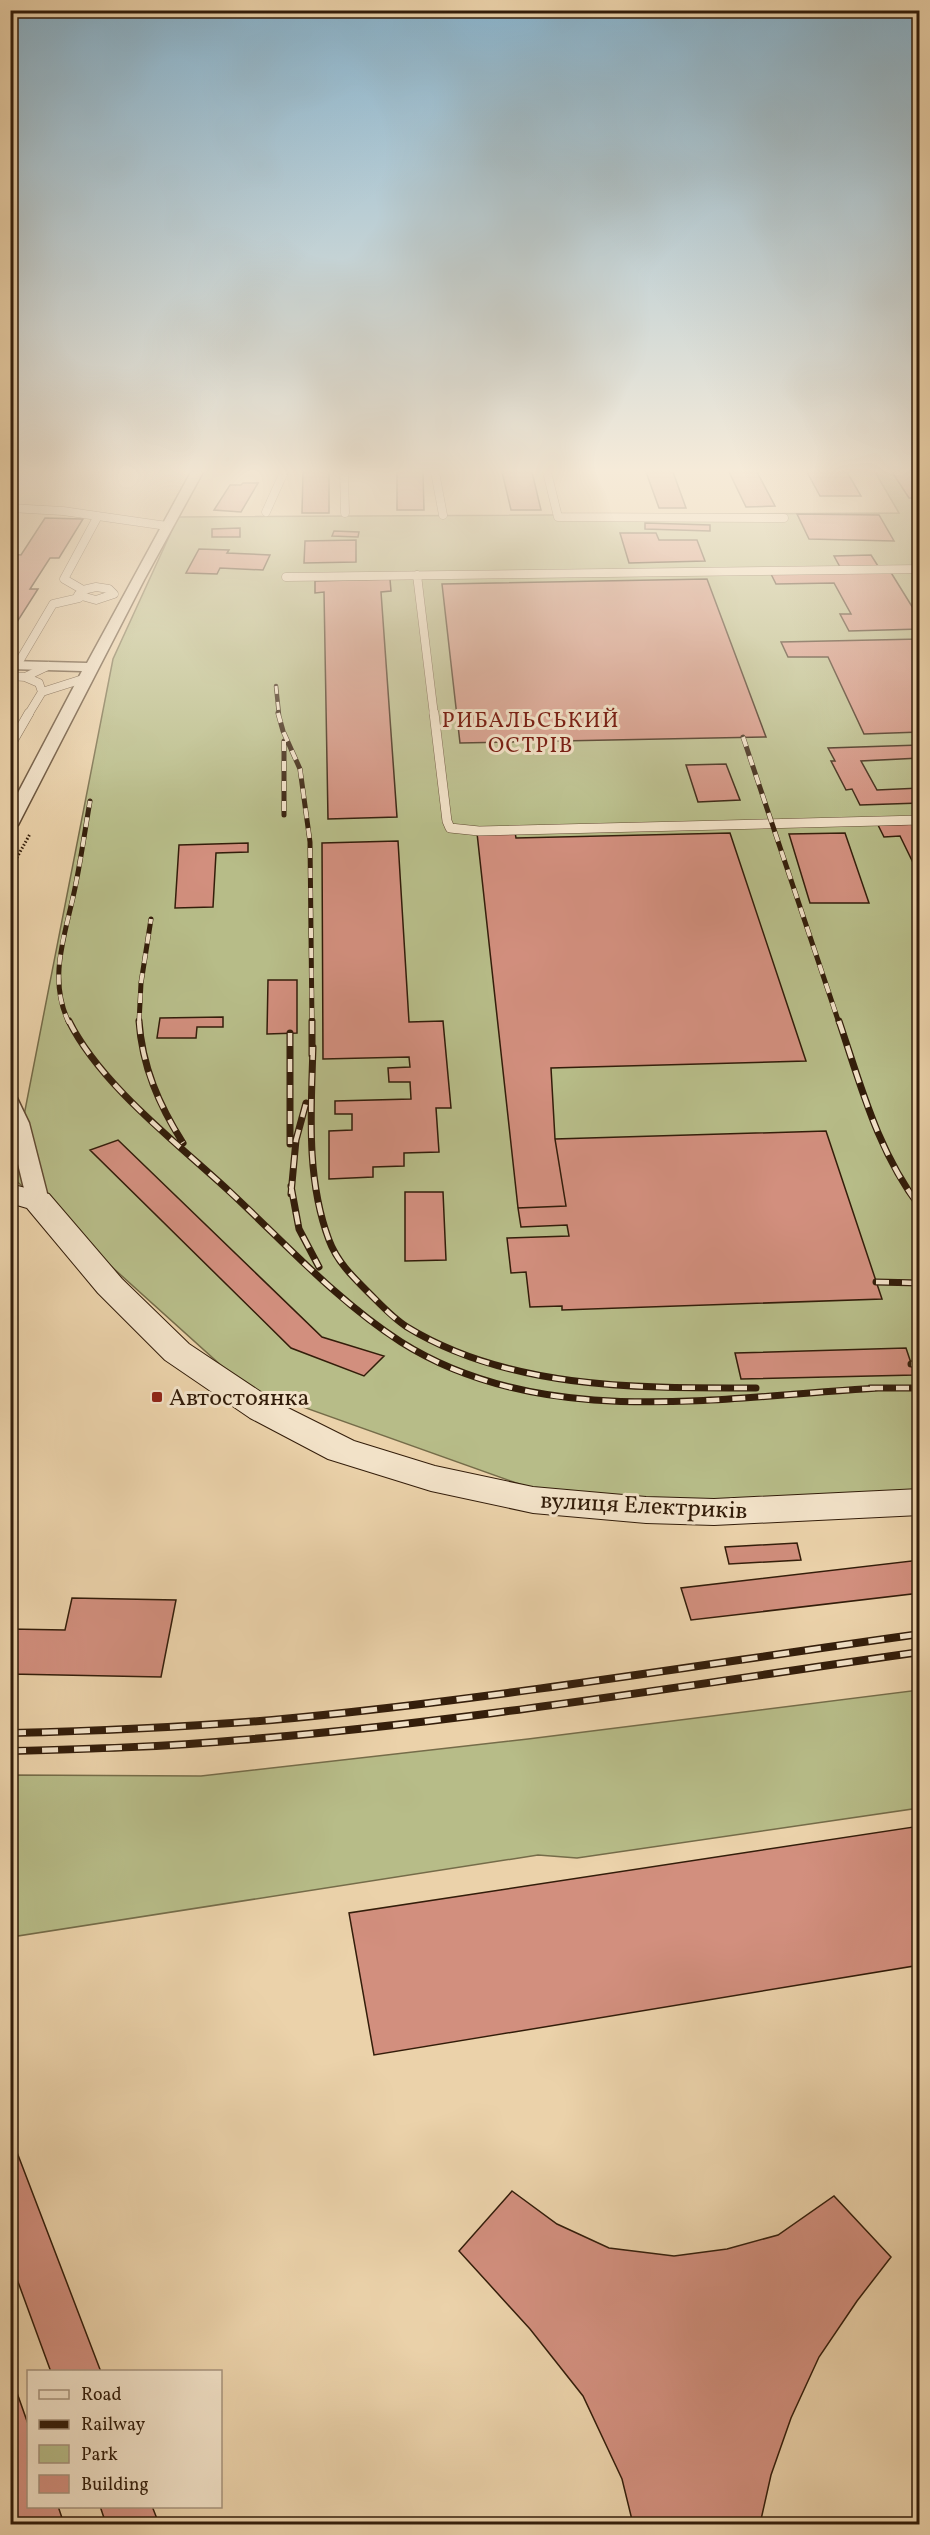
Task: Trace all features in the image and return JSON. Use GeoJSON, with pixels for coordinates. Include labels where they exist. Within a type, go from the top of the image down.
{"type":"FeatureCollection","features":[{"type":"Feature","properties":{"kind":"street"},"geometry":{"type":"LineString","coordinates":[[10,825],[17,798],[89,673],[131,590]]}},
{"type":"Feature","properties":{"kind":"street"},"geometry":{"type":"LineString","coordinates":[[16,670],[48,666],[89,673]]}},
{"type":"Feature","properties":{"kind":"street","name":"вулиця Електриків"},"geometry":{"type":"LineString","coordinates":[[10,1102],[20,1131],[24,1197],[177,1352],[263,1410],[341,1450],[431,1478],[544,1502],[646,1510],[714,1512],[920,1502]]}},
{"type":"Feature","properties":{"kind":"street"},"geometry":{"type":"LineString","coordinates":[[10,1152],[20,1131]]}},
{"type":"Feature","properties":{"kind":"lane"},"geometry":{"type":"LineString","coordinates":[[77,590],[99,600],[114,594],[129,594]]}},
{"type":"Feature","properties":{"kind":"lane"},"geometry":{"type":"LineString","coordinates":[[42,692],[39,682],[16,670],[53,604],[95,590]]}},
{"type":"Feature","properties":{"kind":"lane"},"geometry":{"type":"LineString","coordinates":[[111,590],[114,594]]}},
{"type":"Feature","properties":{"kind":"lane"},"geometry":{"type":"LineString","coordinates":[[419,590],[447,821],[450,828],[479,831],[920,820]]}},
{"type":"Feature","properties":{"kind":"lane"},"geometry":{"type":"LineString","coordinates":[[10,746],[42,692],[89,673]]}},
{"type":"Feature","properties":{"kind":"green space"},"geometry":{"type":"Polygon","coordinates":[[[144,590],[919,590],[919,1498],[581,1506],[244,1386],[12,1177],[113,659],[144,590]]]}},
{"type":"Feature","properties":{"kind":"green space"},"geometry":{"type":"Polygon","coordinates":[[[919,1690],[919,1808],[577,1858],[538,1855],[11,1937],[11,1775],[201,1776],[528,1739],[919,1690]]]}},
{"type":"Feature","properties":{"kind":"building"},"geometry":{"type":"Polygon","coordinates":[[[10,590],[37,590],[10,633],[10,590]]]}},
{"type":"Feature","properties":{"kind":"building"},"geometry":{"type":"Polygon","coordinates":[[[315,590],[391,590],[381,592],[397,817],[328,819],[324,592],[315,593],[315,590]]]}},
{"type":"Feature","properties":{"kind":"building"},"geometry":{"type":"Polygon","coordinates":[[[443,590],[711,590],[766,737],[460,743],[443,590]]]}},
{"type":"Feature","properties":{"kind":"building"},"geometry":{"type":"Polygon","coordinates":[[[838,590],[902,590],[916,613],[920,613],[920,629],[849,631],[840,614],[851,614],[838,590]]]}},
{"type":"Feature","properties":{"kind":"building"},"geometry":{"type":"Polygon","coordinates":[[[920,639],[920,732],[864,734],[828,657],[788,657],[781,642],[920,639]]]}},
{"type":"Feature","properties":{"kind":"building"},"geometry":{"type":"Polygon","coordinates":[[[920,745],[920,758],[861,761],[877,790],[920,788],[920,803],[860,805],[852,789],[846,790],[831,761],[835,761],[828,748],[920,745]]]}},
{"type":"Feature","properties":{"kind":"building"},"geometry":{"type":"Polygon","coordinates":[[[726,764],[740,800],[698,802],[686,765],[726,764]]]}},
{"type":"Feature","properties":{"kind":"building"},"geometry":{"type":"Polygon","coordinates":[[[920,824],[920,877],[900,836],[884,837],[878,825],[920,824]]]}},
{"type":"Feature","properties":{"kind":"building"},"geometry":{"type":"Polygon","coordinates":[[[515,832],[516,838],[730,833],[806,1061],[551,1068],[555,1139],[566,1206],[518,1208],[477,833],[515,832]]]}},
{"type":"Feature","properties":{"kind":"building"},"geometry":{"type":"Polygon","coordinates":[[[845,833],[869,903],[810,903],[789,834],[845,833]]]}},
{"type":"Feature","properties":{"kind":"building"},"geometry":{"type":"Polygon","coordinates":[[[398,841],[409,1022],[443,1021],[451,1108],[436,1108],[439,1152],[404,1153],[404,1166],[373,1167],[373,1177],[329,1179],[329,1131],[352,1130],[352,1114],[335,1114],[335,1101],[411,1099],[410,1082],[389,1082],[388,1068],[410,1067],[409,1057],[323,1059],[322,843],[398,841]]]}},
{"type":"Feature","properties":{"kind":"building"},"geometry":{"type":"Polygon","coordinates":[[[248,843],[248,852],[216,853],[213,907],[175,908],[179,845],[248,843]]]}},
{"type":"Feature","properties":{"kind":"building"},"geometry":{"type":"Polygon","coordinates":[[[268,980],[297,980],[297,1033],[267,1034],[268,980]]]}},
{"type":"Feature","properties":{"kind":"building"},"geometry":{"type":"Polygon","coordinates":[[[223,1017],[223,1027],[197,1027],[196,1038],[157,1038],[160,1018],[223,1017]]]}},
{"type":"Feature","properties":{"kind":"building"},"geometry":{"type":"Polygon","coordinates":[[[826,1131],[882,1299],[562,1310],[562,1306],[530,1307],[526,1272],[511,1273],[507,1238],[569,1236],[567,1225],[521,1227],[518,1208],[566,1206],[555,1139],[826,1131]]]}},
{"type":"Feature","properties":{"kind":"building"},"geometry":{"type":"Polygon","coordinates":[[[118,1140],[322,1337],[384,1356],[364,1376],[291,1348],[90,1150],[118,1140]]]}},
{"type":"Feature","properties":{"kind":"building"},"geometry":{"type":"Polygon","coordinates":[[[405,1192],[443,1192],[446,1260],[405,1261],[405,1192]]]}},
{"type":"Feature","properties":{"kind":"building"},"geometry":{"type":"Polygon","coordinates":[[[906,1348],[915,1375],[741,1379],[735,1353],[906,1348]]]}},
{"type":"Feature","properties":{"kind":"building"},"geometry":{"type":"Polygon","coordinates":[[[797,1543],[801,1560],[729,1564],[725,1547],[797,1543]]]}},
{"type":"Feature","properties":{"kind":"building"},"geometry":{"type":"Polygon","coordinates":[[[920,1560],[920,1593],[691,1620],[681,1588],[920,1560]]]}},
{"type":"Feature","properties":{"kind":"building"},"geometry":{"type":"Polygon","coordinates":[[[72,1598],[176,1600],[161,1677],[10,1674],[10,1629],[65,1630],[72,1598]]]}},
{"type":"Feature","properties":{"kind":"building"},"geometry":{"type":"Polygon","coordinates":[[[920,1826],[920,1965],[374,2055],[349,1913],[920,1826]]]}},
{"type":"Feature","properties":{"kind":"building"},"geometry":{"type":"Polygon","coordinates":[[[10,2134],[100,2370],[50,2370],[10,2260],[10,2134]]]}},
{"type":"Feature","properties":{"kind":"building"},"geometry":{"type":"Polygon","coordinates":[[[512,2191],[557,2224],[609,2248],[674,2256],[727,2249],[778,2235],[834,2196],[891,2257],[857,2301],[819,2357],[791,2418],[771,2475],[760,2524],[633,2524],[622,2479],[583,2396],[530,2329],[459,2251],[512,2191]]]}},
{"type":"Feature","properties":{"kind":"building"},"geometry":{"type":"Polygon","coordinates":[[[10,2373],[27,2421],[27,2508],[59,2508],[64,2524],[15,2524],[10,2512],[10,2373]]]}},
{"type":"Feature","properties":{"kind":"building"},"geometry":{"type":"Polygon","coordinates":[[[101,2508],[153,2508],[159,2524],[106,2524],[101,2508]]]}},
{"type":"Feature","properties":{"kind":"railway"},"geometry":{"type":"LineString","coordinates":[[276,686],[279,715]]}},
{"type":"Feature","properties":{"kind":"railway"},"geometry":{"type":"LineString","coordinates":[[278,713],[283,731],[300,769],[310,842],[312,1023]]}},
{"type":"Feature","properties":{"kind":"railway"},"geometry":{"type":"LineString","coordinates":[[743,737],[839,1023]]}},
{"type":"Feature","properties":{"kind":"railway"},"geometry":{"type":"LineString","coordinates":[[284,741],[284,815]]}},
{"type":"Feature","properties":{"kind":"railway"},"geometry":{"type":"LineString","coordinates":[[69,1023],[59,989],[60,956],[90,801]]}},
{"type":"Feature","properties":{"kind":"railway"},"geometry":{"type":"LineString","coordinates":[[139,1022],[141,983],[151,919]]}},
{"type":"Feature","properties":{"kind":"railway"},"geometry":{"type":"LineString","coordinates":[[69,1021],[100,1067],[141,1112],[229,1191],[333,1290],[377,1326],[401,1342],[456,1370],[513,1388],[572,1398],[634,1402],[695,1401],[878,1388]]}},
{"type":"Feature","properties":{"kind":"railway"},"geometry":{"type":"LineString","coordinates":[[839,1021],[863,1094],[882,1141],[905,1186],[920,1207]]}},
{"type":"Feature","properties":{"kind":"railway"},"geometry":{"type":"LineString","coordinates":[[139,1022],[144,1054],[153,1085],[183,1143]]}},
{"type":"Feature","properties":{"kind":"railway"},"geometry":{"type":"LineString","coordinates":[[312,1023],[312,1055]]}},
{"type":"Feature","properties":{"kind":"railway"},"geometry":{"type":"LineString","coordinates":[[290,1033],[290,1144]]}},
{"type":"Feature","properties":{"kind":"railway"},"geometry":{"type":"LineString","coordinates":[[313,1047],[311,1096],[313,1169],[329,1240],[341,1263],[397,1320],[447,1348],[489,1363],[532,1374],[622,1385],[756,1388]]}},
{"type":"Feature","properties":{"kind":"railway"},"geometry":{"type":"LineString","coordinates":[[291,1189],[296,1140],[306,1103]]}},
{"type":"Feature","properties":{"kind":"railway"},"geometry":{"type":"LineString","coordinates":[[291,1189],[291,1194]]}},
{"type":"Feature","properties":{"kind":"railway"},"geometry":{"type":"LineString","coordinates":[[291,1189],[299,1229],[319,1267]]}},
{"type":"Feature","properties":{"kind":"railway"},"geometry":{"type":"LineString","coordinates":[[876,1282],[920,1283]]}},
{"type":"Feature","properties":{"kind":"railway"},"geometry":{"type":"LineString","coordinates":[[911,1364],[920,1364]]}},
{"type":"Feature","properties":{"kind":"railway"},"geometry":{"type":"LineString","coordinates":[[870,1388],[878,1388]]}},
{"type":"Feature","properties":{"kind":"railway"},"geometry":{"type":"LineString","coordinates":[[878,1388],[920,1388]]}},
{"type":"Feature","properties":{"kind":"railway"},"geometry":{"type":"LineString","coordinates":[[10,1733],[207,1725],[353,1712],[515,1692],[920,1634]]}},
{"type":"Feature","properties":{"kind":"railway"},"geometry":{"type":"LineString","coordinates":[[10,1751],[211,1742],[411,1723],[496,1713],[920,1652]]}},
{"type":"Feature","properties":{"kind":"place","name":"Автостоянка"},"geometry":{"type":"Point","coordinates":[157,1397]}},
{"type":"Feature","properties":{"kind":"district","name":"РИБАЛЬСЬКИЙ ОСТРІВ"},"geometry":{"type":"Point","coordinates":[531,732]}}]}
